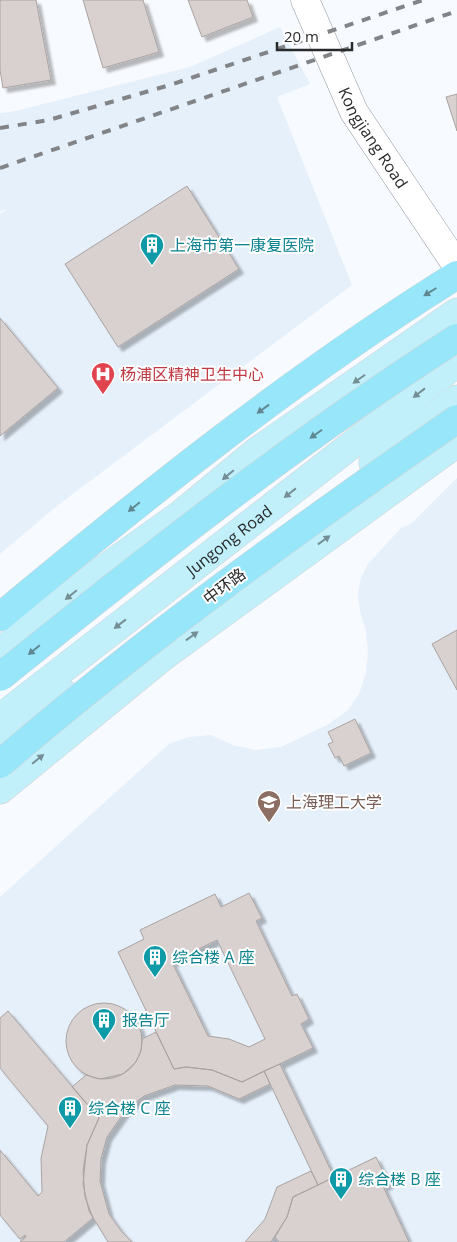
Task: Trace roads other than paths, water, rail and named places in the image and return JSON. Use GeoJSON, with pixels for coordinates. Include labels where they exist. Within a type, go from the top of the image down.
{"type":"FeatureCollection","features":[{"type":"Feature","properties":{"kind":"highway"},"geometry":{"type":"LineString","coordinates":[[0,617],[158,488],[242,424],[386,320],[457,276]]}},
{"type":"Feature","properties":{"kind":"highway"},"geometry":{"type":"LineString","coordinates":[[0,677],[112,587],[268,468],[457,338]]}},
{"type":"Feature","properties":{"kind":"highway","name":"中环路"},"geometry":{"type":"LineString","coordinates":[[0,764],[152,640],[293,534],[457,419]]}},
{"type":"Feature","properties":{"kind":"main road","name":"Kongjiang Road"},"geometry":{"type":"LineString","coordinates":[[305,0],[354,112],[457,266]]}},
{"type":"Feature","properties":{"kind":"main road"},"geometry":{"type":"LineString","coordinates":[[0,652],[101,571],[181,514],[257,451],[457,312]]}},
{"type":"Feature","properties":{"kind":"main road","name":"Jungong Road"},"geometry":{"type":"LineString","coordinates":[[0,743],[160,608],[457,363]]}},
{"type":"Feature","properties":{"kind":"main road","name":"Jungong Road"},"geometry":{"type":"LineString","coordinates":[[0,718],[457,399]]}},
{"type":"Feature","properties":{"kind":"main road"},"geometry":{"type":"LineString","coordinates":[[0,790],[144,673],[457,443]]}},
{"type":"Feature","properties":{"kind":"main road"},"geometry":{"type":"LineString","coordinates":[[144,673],[181,514]]}},
{"type":"Feature","properties":{"kind":"railway"},"geometry":{"type":"LineString","coordinates":[[0,128],[49,120],[170,85],[423,0]]}},
{"type":"Feature","properties":{"kind":"railway"},"geometry":{"type":"LineString","coordinates":[[0,168],[457,11]]}},
{"type":"Feature","properties":{"kind":"place","name":"上海市第一康复医院"},"geometry":{"type":"Point","coordinates":[152,266]}},
{"type":"Feature","properties":{"kind":"place","name":"杨浦区精神卫生中心"},"geometry":{"type":"Point","coordinates":[103,395]}},
{"type":"Feature","properties":{"kind":"place","name":"上海理工大学"},"geometry":{"type":"Point","coordinates":[269,823]}},
{"type":"Feature","properties":{"kind":"place","name":"综合楼 A 座"},"geometry":{"type":"Point","coordinates":[155,978]}},
{"type":"Feature","properties":{"kind":"place","name":"报告厅"},"geometry":{"type":"Point","coordinates":[104,1041]}},
{"type":"Feature","properties":{"kind":"place","name":"综合楼 C 座"},"geometry":{"type":"Point","coordinates":[70,1129]}},
{"type":"Feature","properties":{"kind":"place","name":"综合楼 B 座"},"geometry":{"type":"Point","coordinates":[341,1200]}}]}
